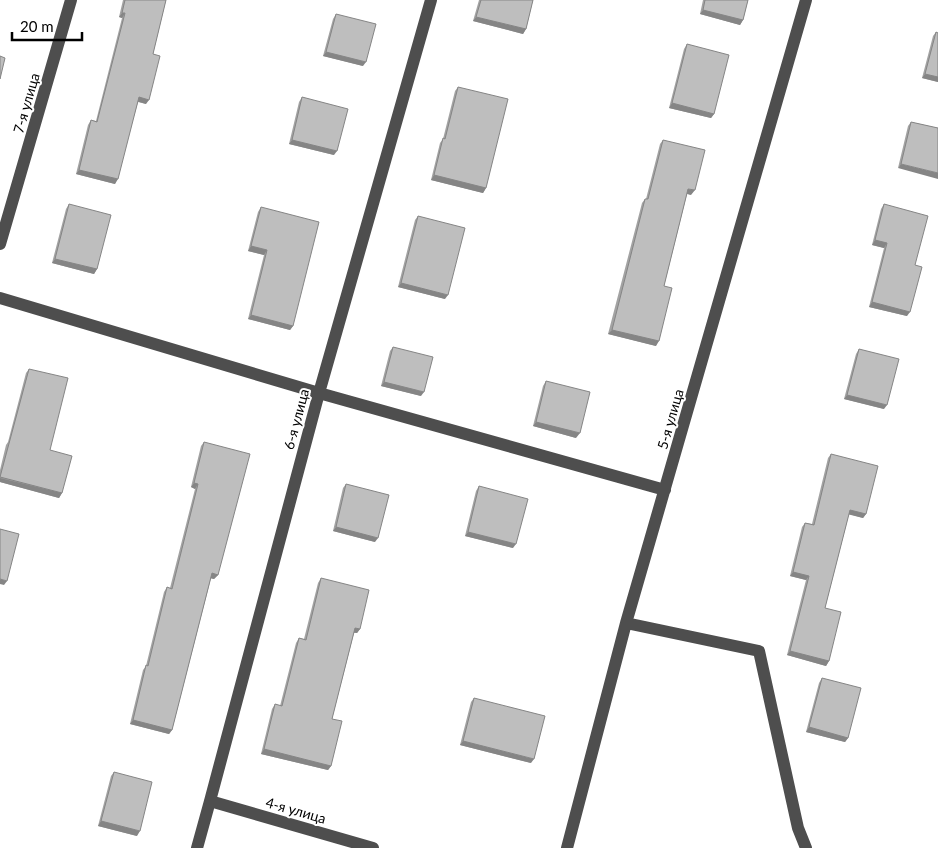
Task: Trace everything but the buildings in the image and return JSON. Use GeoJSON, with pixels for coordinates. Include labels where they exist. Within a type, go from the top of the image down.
{"type":"FeatureCollection","features":[{"type":"Feature","properties":{"kind":"street","name":"7-я улица"},"geometry":{"type":"LineString","coordinates":[[0,244],[72,0]]}},
{"type":"Feature","properties":{"kind":"street","name":"6-я улица"},"geometry":{"type":"LineString","coordinates":[[196,848],[319,393],[431,0]]}},
{"type":"Feature","properties":{"kind":"street","name":"5-я улица"},"geometry":{"type":"LineString","coordinates":[[567,848],[626,623],[806,0]]}},
{"type":"Feature","properties":{"kind":"street"},"geometry":{"type":"LineString","coordinates":[[0,298],[319,393],[665,490]]}},
{"type":"Feature","properties":{"kind":"street"},"geometry":{"type":"LineString","coordinates":[[626,623],[759,651],[798,828],[806,848]]}},
{"type":"Feature","properties":{"kind":"street","name":"4-я улица"},"geometry":{"type":"LineString","coordinates":[[210,801],[373,848]]}}]}
